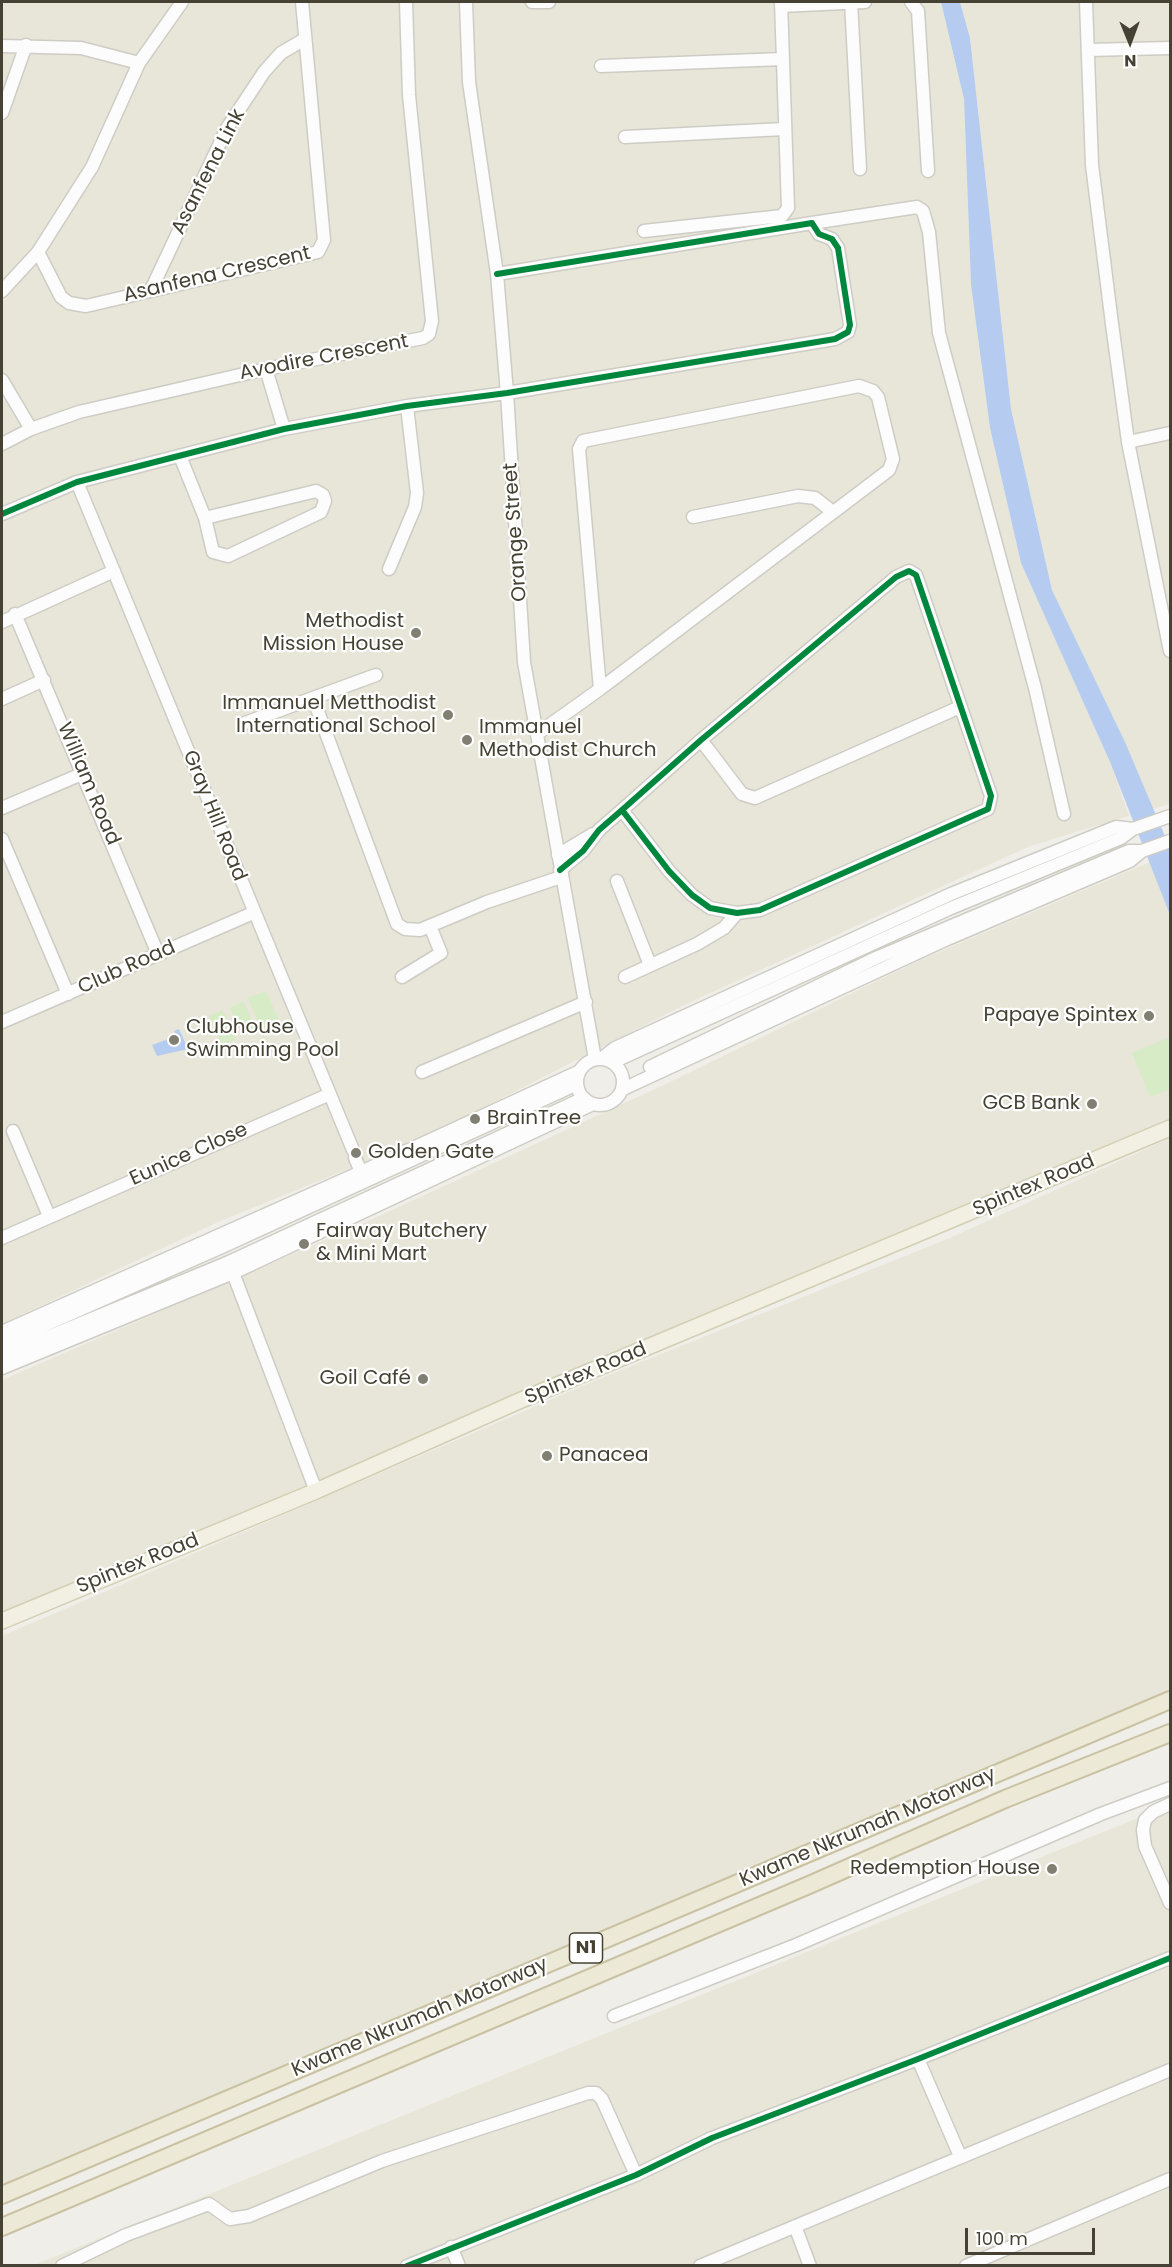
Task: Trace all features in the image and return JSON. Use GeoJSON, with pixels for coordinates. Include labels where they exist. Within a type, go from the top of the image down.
{"type":"FeatureCollection","features":[{"type":"Feature","properties":{"kind":"highway","name":"Kwame Nkrumah Motorway"},"geometry":{"type":"LineString","coordinates":[[2,2195],[1170,1700]]}},
{"type":"Feature","properties":{"kind":"highway","name":"Kwame Nkrumah Motorway"},"geometry":{"type":"LineString","coordinates":[[2,2227],[788,1894],[1005,1799],[1170,1733]]}},
{"type":"Feature","properties":{"kind":"main road","name":"Spintex Road"},"geometry":{"type":"LineString","coordinates":[[2,1621],[316,1491],[519,1401],[1170,1128]]}},
{"type":"Feature","properties":{"kind":"street"},"geometry":{"type":"LineString","coordinates":[[2,291],[38,252],[92,167],[139,63],[182,2]]}},
{"type":"Feature","properties":{"kind":"street","name":"Asanfena Crescent"},"geometry":{"type":"LineString","coordinates":[[38,252],[61,297],[69,303],[86,306],[313,253],[322,247],[302,2]]}},
{"type":"Feature","properties":{"kind":"street","name":"Avodire Crescent"},"geometry":{"type":"LineString","coordinates":[[2,444],[31,429],[79,412],[266,369],[423,338],[432,328],[408,95],[406,2]]}},
{"type":"Feature","properties":{"kind":"street","name":"Orange Street"},"geometry":{"type":"LineString","coordinates":[[466,2],[469,82],[497,274],[524,662],[586,1002],[603,1060]]}},
{"type":"Feature","properties":{"kind":"street"},"geometry":{"type":"LineString","coordinates":[[531,2],[549,2]]}},
{"type":"Feature","properties":{"kind":"street"},"geometry":{"type":"LineString","coordinates":[[851,2],[860,169]]}},
{"type":"Feature","properties":{"kind":"street"},"geometry":{"type":"LineString","coordinates":[[644,231],[782,216],[788,208],[781,4],[865,2]]}},
{"type":"Feature","properties":{"kind":"street"},"geometry":{"type":"LineString","coordinates":[[911,2],[918,11],[928,171]]}},
{"type":"Feature","properties":{"kind":"street"},"geometry":{"type":"LineString","coordinates":[[1086,2],[1092,165],[1128,442],[1170,651]]}},
{"type":"Feature","properties":{"kind":"street","name":"Asanfena Link"},"geometry":{"type":"LineString","coordinates":[[151,290],[227,128],[264,72],[281,53],[305,39]]}},
{"type":"Feature","properties":{"kind":"street"},"geometry":{"type":"LineString","coordinates":[[2,113],[26,45]]}},
{"type":"Feature","properties":{"kind":"street"},"geometry":{"type":"LineString","coordinates":[[2,46],[81,48],[139,63]]}},
{"type":"Feature","properties":{"kind":"street"},"geometry":{"type":"LineString","coordinates":[[1088,50],[1170,48]]}},
{"type":"Feature","properties":{"kind":"street"},"geometry":{"type":"LineString","coordinates":[[601,66],[783,59]]}},
{"type":"Feature","properties":{"kind":"street"},"geometry":{"type":"LineString","coordinates":[[625,137],[784,129]]}},
{"type":"Feature","properties":{"kind":"street"},"geometry":{"type":"LineString","coordinates":[[497,274],[917,207],[922,211],[929,232],[939,333],[1035,688],[1064,814]]}},
{"type":"Feature","properties":{"kind":"street"},"geometry":{"type":"LineString","coordinates":[[2,514],[77,482],[284,429],[407,406],[507,393],[842,336],[848,332],[850,325],[838,248],[832,239],[819,234],[812,223]]}},
{"type":"Feature","properties":{"kind":"street"},"geometry":{"type":"LineString","coordinates":[[266,369],[284,429]]}},
{"type":"Feature","properties":{"kind":"street"},"geometry":{"type":"LineString","coordinates":[[2,380],[31,429]]}},
{"type":"Feature","properties":{"kind":"street"},"geometry":{"type":"LineString","coordinates":[[537,734],[600,689],[882,477],[893,464],[878,398],[867,387],[859,386],[583,441],[579,449],[600,689]]}},
{"type":"Feature","properties":{"kind":"street"},"geometry":{"type":"LineString","coordinates":[[389,569],[416,500],[407,406]]}},
{"type":"Feature","properties":{"kind":"street"},"geometry":{"type":"LineString","coordinates":[[1128,442],[1170,434]]}},
{"type":"Feature","properties":{"kind":"street"},"geometry":{"type":"LineString","coordinates":[[180,456],[205,518],[213,552],[228,556],[321,512],[325,501],[323,495],[316,491],[205,518]]}},
{"type":"Feature","properties":{"kind":"street","name":"Gray Hill Road"},"geometry":{"type":"LineString","coordinates":[[77,482],[361,1172]]}},
{"type":"Feature","properties":{"kind":"street"},"geometry":{"type":"LineString","coordinates":[[693,517],[807,496],[815,498],[833,512]]}},
{"type":"Feature","properties":{"kind":"street"},"geometry":{"type":"LineString","coordinates":[[2,622],[15,614],[114,571]]}},
{"type":"Feature","properties":{"kind":"street"},"geometry":{"type":"LineString","coordinates":[[558,855],[599,830],[701,740],[896,577],[909,571],[920,581],[991,796],[988,809],[760,910],[737,914],[710,908],[692,896],[669,871],[622,810]]}},
{"type":"Feature","properties":{"kind":"street","name":"William Road"},"geometry":{"type":"LineString","coordinates":[[15,614],[84,773],[158,954]]}},
{"type":"Feature","properties":{"kind":"street"},"geometry":{"type":"LineString","coordinates":[[245,723],[376,675]]}},
{"type":"Feature","properties":{"kind":"street"},"geometry":{"type":"LineString","coordinates":[[2,699],[44,680]]}},
{"type":"Feature","properties":{"kind":"street"},"geometry":{"type":"LineString","coordinates":[[313,698],[397,924],[405,929],[420,930],[561,874],[599,830]]}},
{"type":"Feature","properties":{"kind":"street"},"geometry":{"type":"LineString","coordinates":[[701,740],[742,794],[755,798],[960,707]]}},
{"type":"Feature","properties":{"kind":"street"},"geometry":{"type":"LineString","coordinates":[[2,808],[84,773]]}},
{"type":"Feature","properties":{"kind":"street"},"geometry":{"type":"LineString","coordinates":[[2,1344],[222,1247],[578,1077],[603,1060],[615,1048],[951,894],[1116,827],[1133,829],[1169,817]]}},
{"type":"Feature","properties":{"kind":"street"},"geometry":{"type":"LineString","coordinates":[[2,839],[68,994]]}},
{"type":"Feature","properties":{"kind":"street"},"geometry":{"type":"LineString","coordinates":[[2,1368],[231,1267],[589,1101],[603,1105],[613,1101],[623,1084],[945,940],[1130,861],[1142,851],[1170,841]]}},
{"type":"Feature","properties":{"kind":"street"},"geometry":{"type":"LineString","coordinates":[[617,881],[650,965]]}},
{"type":"Feature","properties":{"kind":"street","name":"Club Road"},"geometry":{"type":"LineString","coordinates":[[2,1022],[253,913]]}},
{"type":"Feature","properties":{"kind":"street"},"geometry":{"type":"LineString","coordinates":[[625,976],[724,928],[737,914]]}},
{"type":"Feature","properties":{"kind":"street"},"geometry":{"type":"LineString","coordinates":[[402,977],[441,953],[430,926]]}},
{"type":"Feature","properties":{"kind":"street"},"geometry":{"type":"LineString","coordinates":[[422,1072],[586,1002]]}},
{"type":"Feature","properties":{"kind":"street"},"geometry":{"type":"LineString","coordinates":[[603,1060],[620,1070],[623,1084]]}},
{"type":"Feature","properties":{"kind":"street"},"geometry":{"type":"LineString","coordinates":[[578,1077],[589,1101]]}},
{"type":"Feature","properties":{"kind":"street"},"geometry":{"type":"LineString","coordinates":[[2,1332],[578,1077]]}},
{"type":"Feature","properties":{"kind":"street","name":"Eunice Close"},"geometry":{"type":"LineString","coordinates":[[2,1238],[330,1094]]}},
{"type":"Feature","properties":{"kind":"street"},"geometry":{"type":"LineString","coordinates":[[13,1131],[49,1216]]}},
{"type":"Feature","properties":{"kind":"street"},"geometry":{"type":"LineString","coordinates":[[222,1247],[316,1491]]}},
{"type":"Feature","properties":{"kind":"street"},"geometry":{"type":"LineString","coordinates":[[2,1356],[231,1267]]}},
{"type":"Feature","properties":{"kind":"street"},"geometry":{"type":"LineString","coordinates":[[614,2016],[796,1945],[1101,1814],[1170,1788]]}},
{"type":"Feature","properties":{"kind":"street"},"geometry":{"type":"LineString","coordinates":[[1170,1804],[1153,1812],[1145,1820],[1143,1830],[1144,1846],[1170,1903]]}},
{"type":"Feature","properties":{"kind":"street"},"geometry":{"type":"LineString","coordinates":[[407,2265],[636,2175],[712,2138],[918,2059],[1170,1958]]}},
{"type":"Feature","properties":{"kind":"street"},"geometry":{"type":"LineString","coordinates":[[918,2059],[960,2156]]}},
{"type":"Feature","properties":{"kind":"street"},"geometry":{"type":"LineString","coordinates":[[699,2265],[1170,2070]]}},
{"type":"Feature","properties":{"kind":"street"},"geometry":{"type":"LineString","coordinates":[[62,2265],[137,2231],[209,2204],[230,2219],[249,2216],[382,2161],[588,2093],[596,2093],[602,2099],[636,2175]]}},
{"type":"Feature","properties":{"kind":"street"},"geometry":{"type":"LineString","coordinates":[[966,2265],[1170,2179]]}},
{"type":"Feature","properties":{"kind":"street"},"geometry":{"type":"LineString","coordinates":[[795,2226],[810,2265]]}},
{"type":"Feature","properties":{"kind":"street"},"geometry":{"type":"LineString","coordinates":[[451,2247],[459,2265]]}},
{"type":"Feature","properties":{"kind":"shaded area"},"geometry":{"type":"Polygon","coordinates":[[[2,2],[941,2],[964,99],[971,285],[990,428],[1021,563],[1110,762],[1129,816],[1030,846],[682,1006],[424,1138],[218,1222],[2,1324],[2,2]]]}},
{"type":"Feature","properties":{"kind":"shaded area"},"geometry":{"type":"Polygon","coordinates":[[[960,2],[1170,2],[1170,804],[1152,809],[1125,742],[1052,590],[1011,409],[970,38],[960,2]]]}},
{"type":"Feature","properties":{"kind":"shaded area"},"geometry":{"type":"Polygon","coordinates":[[[1150,862],[1170,915],[1170,1120],[2,1617],[2,1380],[353,1228],[668,1083],[918,961],[1150,862]]]}},
{"type":"Feature","properties":{"kind":"shaded area"},"geometry":{"type":"Polygon","coordinates":[[[1170,1138],[1170,1694],[2,2189],[2,1636],[594,1381],[950,1238],[1170,1138]]]}},
{"type":"Feature","properties":{"kind":"shaded area"},"geometry":{"type":"Polygon","coordinates":[[[1170,1805],[1170,2265],[34,2265],[1170,1805]]]}},
{"type":"Feature","properties":{"kind":"green space"},"geometry":{"type":"Polygon","coordinates":[[[266,991],[279,1021],[261,1029],[248,998],[266,991]]]}},
{"type":"Feature","properties":{"kind":"green space"},"geometry":{"type":"Polygon","coordinates":[[[243,1001],[257,1030],[243,1036],[230,1008],[243,1001]]]}},
{"type":"Feature","properties":{"kind":"green space"},"geometry":{"type":"Polygon","coordinates":[[[223,1010],[236,1039],[222,1045],[209,1016],[223,1010]]]}},
{"type":"Feature","properties":{"kind":"green space"},"geometry":{"type":"Polygon","coordinates":[[[1170,1037],[1170,1089],[1150,1097],[1132,1053],[1170,1037]]]}},
{"type":"Feature","properties":{"kind":"water"},"geometry":{"type":"Polygon","coordinates":[[[941,2],[960,2],[970,38],[1011,409],[1052,590],[1125,742],[1170,848],[1170,915],[1110,762],[1021,563],[990,428],[971,285],[964,99],[941,2]]]}},
{"type":"Feature","properties":{"kind":"water","name":"Clubhouse Swimming Pool"},"geometry":{"type":"Polygon","coordinates":[[[179,1029],[188,1049],[157,1056],[152,1045],[176,1036],[174,1031],[179,1029]]]}},
{"type":"Feature","properties":{"kind":"cycle path"},"geometry":{"type":"LineString","coordinates":[[2,514],[77,482],[284,429],[407,406],[507,393],[835,339],[848,332],[850,325],[838,248],[832,239],[819,234],[812,223],[497,274]]}},
{"type":"Feature","properties":{"kind":"cycle path"},"geometry":{"type":"LineString","coordinates":[[560,870],[583,851],[599,830],[701,740],[896,577],[909,571],[916,575],[991,796],[988,809],[760,910],[737,913],[710,908],[692,895],[669,871],[622,810]]}},
{"type":"Feature","properties":{"kind":"cycle path"},"geometry":{"type":"LineString","coordinates":[[407,2266],[636,2175],[712,2138],[918,2059],[1170,1958]]}},
{"type":"Feature","properties":{"kind":"place","name":"Methodist Mission House"},"geometry":{"type":"Point","coordinates":[416,633]}},
{"type":"Feature","properties":{"kind":"place","name":"Immanuel Metthodist International School"},"geometry":{"type":"Point","coordinates":[448,715]}},
{"type":"Feature","properties":{"kind":"place","name":"Immanuel Methodist Church"},"geometry":{"type":"Point","coordinates":[467,740]}},
{"type":"Feature","properties":{"kind":"place","name":"Papaye Spintex"},"geometry":{"type":"Point","coordinates":[1149,1016]}},
{"type":"Feature","properties":{"kind":"place","name":"Clubhouse Swimming Pool"},"geometry":{"type":"Point","coordinates":[174,1040]}},
{"type":"Feature","properties":{"kind":"place","name":"GCB Bank"},"geometry":{"type":"Point","coordinates":[1092,1104]}},
{"type":"Feature","properties":{"kind":"place","name":"BrainTree"},"geometry":{"type":"Point","coordinates":[475,1119]}},
{"type":"Feature","properties":{"kind":"place","name":"Golden Gate"},"geometry":{"type":"Point","coordinates":[356,1153]}},
{"type":"Feature","properties":{"kind":"place","name":"Fairway Butchery & Mini Mart"},"geometry":{"type":"Point","coordinates":[304,1244]}},
{"type":"Feature","properties":{"kind":"place","name":"Goil Café"},"geometry":{"type":"Point","coordinates":[423,1379]}},
{"type":"Feature","properties":{"kind":"place","name":"Panacea"},"geometry":{"type":"Point","coordinates":[547,1456]}},
{"type":"Feature","properties":{"kind":"place","name":"Redemption House"},"geometry":{"type":"Point","coordinates":[1052,1869]}}]}
